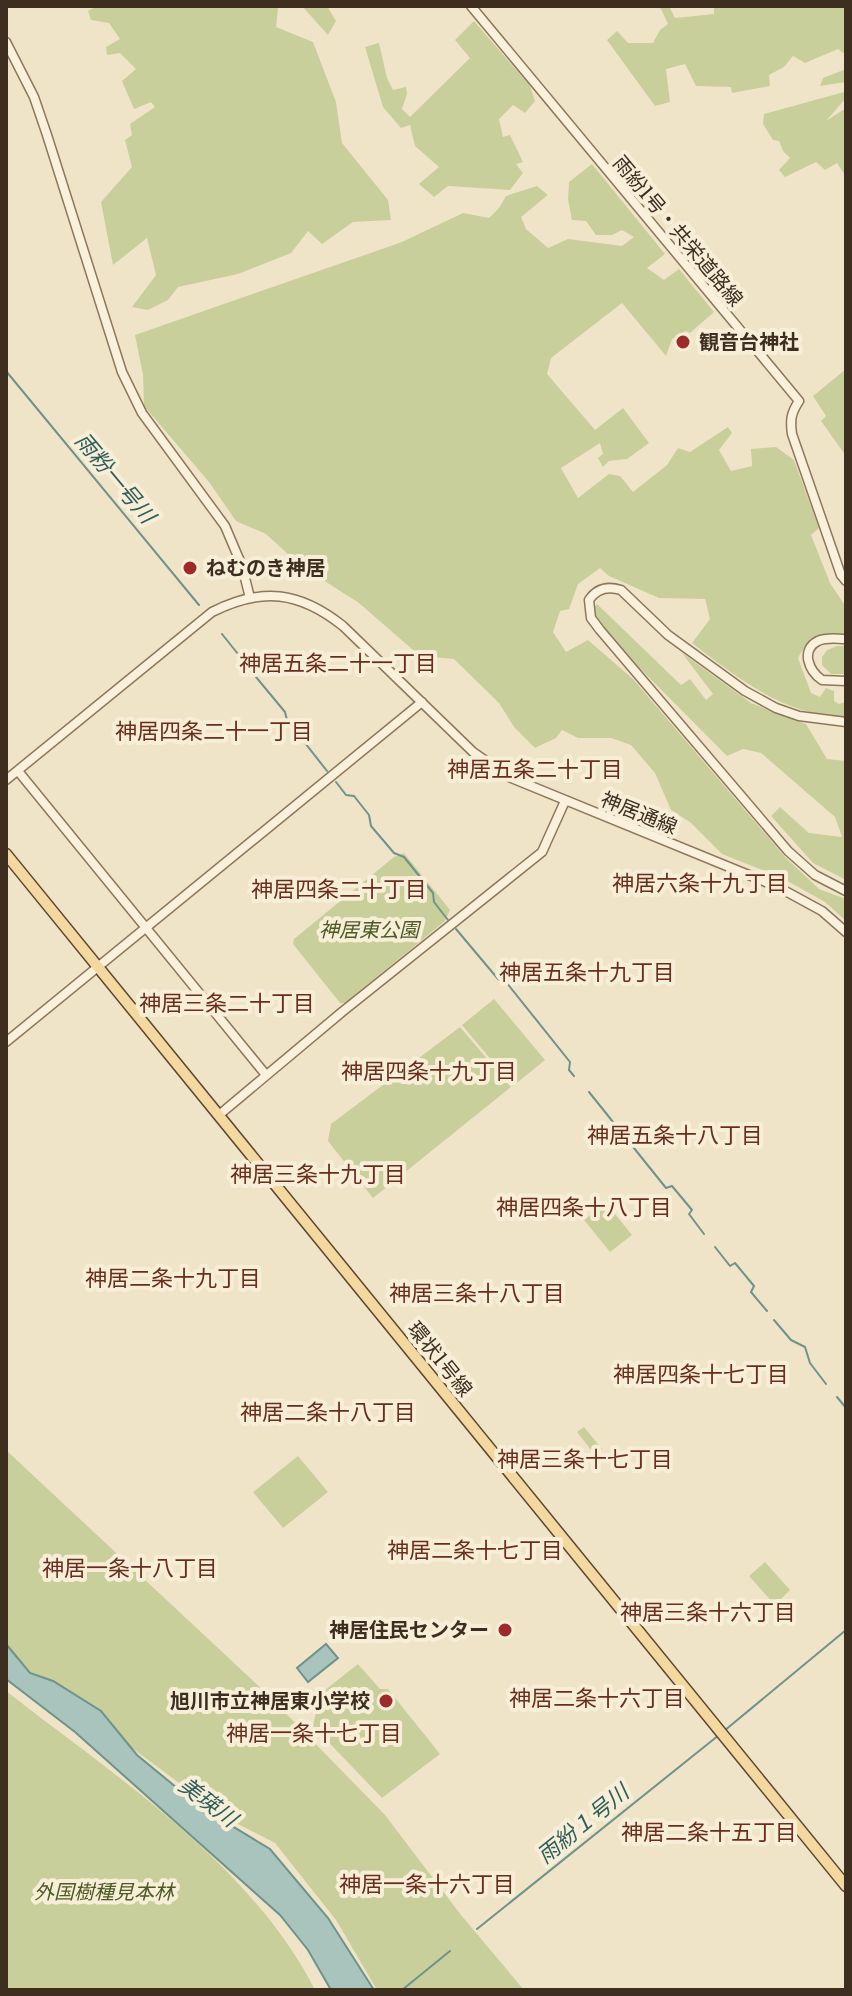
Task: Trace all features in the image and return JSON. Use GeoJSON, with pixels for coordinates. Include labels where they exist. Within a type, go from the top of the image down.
{"type":"FeatureCollection","features":[{"type":"Feature","properties":{"kind":"main road","name":"環状1号線"},"geometry":{"type":"LineString","coordinates":[[6,854],[846,1886]]}},
{"type":"Feature","properties":{"kind":"street","name":"雨紛1号・共栄道路線"},"geometry":{"type":"LineString","coordinates":[[471,6],[799,401],[790,422],[792,434],[841,575],[846,581]]}},
{"type":"Feature","properties":{"kind":"street"},"geometry":{"type":"LineString","coordinates":[[6,42],[43,122],[122,372],[142,413],[225,526],[242,566],[250,598]]}},
{"type":"Feature","properties":{"kind":"street"},"geometry":{"type":"LineString","coordinates":[[846,722],[799,716],[776,708],[745,691],[668,635],[621,590],[612,587],[600,590],[589,600],[591,618],[600,630],[788,851],[815,875],[846,891]]}},
{"type":"Feature","properties":{"kind":"street","name":"神居通線"},"geometry":{"type":"LineString","coordinates":[[6,780],[205,617],[250,598],[288,596],[325,612],[473,752],[509,777],[778,887],[822,911],[846,932]]}},
{"type":"Feature","properties":{"kind":"street"},"geometry":{"type":"LineString","coordinates":[[846,639],[816,642],[808,658],[810,668],[822,680],[846,681]]}},
{"type":"Feature","properties":{"kind":"street"},"geometry":{"type":"LineString","coordinates":[[6,1042],[422,702]]}},
{"type":"Feature","properties":{"kind":"street"},"geometry":{"type":"LineString","coordinates":[[18,771],[266,1075]]}},
{"type":"Feature","properties":{"kind":"street"},"geometry":{"type":"LineString","coordinates":[[219,1115],[542,852],[565,801]]}},
{"type":"Feature","properties":{"kind":"green space"},"geometry":{"type":"Polygon","coordinates":[[[97,6],[282,6],[278,8],[276,27],[313,42],[336,102],[342,143],[388,200],[391,220],[353,222],[322,244],[308,231],[291,253],[238,274],[178,287],[168,300],[148,310],[132,307],[156,275],[147,238],[113,265],[101,202],[132,167],[125,140],[132,135],[130,124],[155,107],[151,102],[134,109],[122,81],[136,69],[120,53],[107,55],[106,47],[120,39],[109,23],[91,20],[88,11],[97,6]]]}},
{"type":"Feature","properties":{"kind":"green space"},"geometry":{"type":"Polygon","coordinates":[[[302,6],[327,6],[336,21],[328,35],[302,6]]]}},
{"type":"Feature","properties":{"kind":"green space"},"geometry":{"type":"Polygon","coordinates":[[[655,6],[669,6],[675,18],[714,14],[714,6],[846,6],[846,55],[838,49],[805,63],[793,56],[784,67],[769,75],[770,86],[732,93],[731,87],[696,86],[685,64],[666,69],[670,102],[655,106],[607,40],[617,31],[628,43],[653,43],[660,30],[668,24],[661,9],[655,6]]]}},
{"type":"Feature","properties":{"kind":"green space"},"geometry":{"type":"Polygon","coordinates":[[[474,21],[530,86],[535,101],[525,113],[513,105],[499,119],[503,137],[510,135],[523,162],[516,164],[523,173],[510,190],[448,186],[434,197],[419,184],[439,167],[415,146],[410,125],[401,128],[383,107],[365,47],[379,43],[393,90],[406,87],[402,109],[410,117],[470,58],[455,40],[474,21]]]}},
{"type":"Feature","properties":{"kind":"green space"},"geometry":{"type":"Polygon","coordinates":[[[846,69],[846,82],[820,86],[823,78],[846,69]]]}},
{"type":"Feature","properties":{"kind":"green space"},"geometry":{"type":"Polygon","coordinates":[[[844,92],[846,98],[826,121],[846,108],[846,177],[837,163],[825,170],[816,162],[785,177],[779,170],[790,158],[763,124],[764,114],[844,92]]]}},
{"type":"Feature","properties":{"kind":"green space"},"geometry":{"type":"Polygon","coordinates":[[[592,164],[665,254],[647,268],[664,280],[679,269],[714,312],[690,333],[686,331],[672,339],[666,356],[622,303],[551,358],[547,374],[595,430],[623,408],[649,443],[627,459],[609,461],[603,467],[598,458],[603,454],[600,443],[561,468],[578,498],[609,474],[620,476],[633,492],[667,465],[678,448],[690,452],[728,427],[732,433],[719,450],[731,471],[752,466],[751,449],[776,447],[794,460],[819,528],[811,535],[830,583],[846,607],[846,635],[829,635],[812,640],[798,658],[811,693],[820,697],[826,688],[834,691],[834,701],[839,704],[846,702],[846,717],[824,715],[783,703],[745,682],[692,643],[710,619],[705,599],[659,598],[609,576],[600,568],[578,584],[569,609],[560,611],[553,632],[566,652],[588,640],[633,679],[785,857],[819,889],[846,899],[846,921],[825,902],[782,878],[722,854],[690,822],[671,810],[655,773],[631,745],[611,738],[578,738],[562,730],[556,738],[535,748],[514,727],[499,703],[454,659],[420,656],[359,603],[301,566],[266,534],[236,521],[209,482],[144,406],[143,375],[135,335],[402,242],[463,213],[489,218],[506,196],[537,186],[548,195],[521,217],[526,229],[548,248],[568,239],[622,246],[634,237],[622,230],[612,235],[596,235],[586,221],[572,220],[569,182],[592,164]]]}},
{"type":"Feature","properties":{"kind":"green space"},"geometry":{"type":"Polygon","coordinates":[[[846,369],[846,456],[821,421],[826,416],[813,396],[846,369]]]}},
{"type":"Feature","properties":{"kind":"green space"},"geometry":{"type":"Polygon","coordinates":[[[597,604],[681,685],[690,679],[706,700],[713,694],[682,653],[751,703],[806,724],[827,759],[846,761],[846,880],[813,863],[771,816],[780,807],[809,833],[842,837],[835,817],[761,753],[743,749],[727,756],[587,615],[597,604]]]}},
{"type":"Feature","properties":{"kind":"green space"},"geometry":{"type":"Polygon","coordinates":[[[846,646],[846,674],[831,674],[822,665],[822,657],[827,650],[846,646]]]}},
{"type":"Feature","properties":{"kind":"green space","name":"神居東公園"},"geometry":{"type":"Polygon","coordinates":[[[404,853],[450,910],[445,921],[345,1003],[340,1003],[293,944],[294,939],[394,857],[404,853]]]}},
{"type":"Feature","properties":{"kind":"green space"},"geometry":{"type":"Polygon","coordinates":[[[494,999],[545,1060],[513,1086],[462,1025],[494,999]]]}},
{"type":"Feature","properties":{"kind":"green space"},"geometry":{"type":"Polygon","coordinates":[[[460,1027],[511,1087],[373,1198],[328,1141],[331,1124],[460,1027]]]}},
{"type":"Feature","properties":{"kind":"green space"},"geometry":{"type":"Polygon","coordinates":[[[606,1203],[632,1235],[610,1252],[584,1220],[606,1203]]]}},
{"type":"Feature","properties":{"kind":"green space"},"geometry":{"type":"Polygon","coordinates":[[[584,1427],[602,1449],[595,1455],[577,1432],[584,1427]]]}},
{"type":"Feature","properties":{"kind":"green space"},"geometry":{"type":"Polygon","coordinates":[[[6,1450],[264,1691],[385,1815],[461,1915],[524,1990],[377,1990],[336,1920],[275,1843],[226,1818],[124,1742],[101,1711],[53,1681],[30,1673],[6,1644],[6,1450]]]}},
{"type":"Feature","properties":{"kind":"green space"},"geometry":{"type":"Polygon","coordinates":[[[298,1456],[328,1492],[283,1528],[253,1492],[298,1456]]]}},
{"type":"Feature","properties":{"kind":"green space"},"geometry":{"type":"Polygon","coordinates":[[[765,1562],[790,1590],[775,1605],[749,1576],[765,1562]]]}},
{"type":"Feature","properties":{"kind":"green space"},"geometry":{"type":"Polygon","coordinates":[[[358,1664],[380,1689],[388,1689],[440,1754],[382,1798],[313,1726],[320,1694],[358,1664]]]}},
{"type":"Feature","properties":{"kind":"green space","name":"外国樹種見本林"},"geometry":{"type":"Polygon","coordinates":[[[6,1691],[135,1790],[218,1862],[288,1944],[315,1990],[6,1990],[6,1691]]]}},
{"type":"Feature","properties":{"kind":"water"},"geometry":{"type":"Polygon","coordinates":[[[6,1644],[30,1673],[53,1681],[101,1711],[137,1755],[199,1806],[270,1849],[328,1918],[374,1990],[331,1990],[308,1950],[280,1915],[75,1732],[6,1679],[6,1644]]]}},
{"type":"Feature","properties":{"kind":"water"},"geometry":{"type":"Polygon","coordinates":[[[326,1644],[338,1658],[308,1682],[297,1668],[326,1644]]]}},
{"type":"Feature","properties":{"kind":"waterway","name":"雨粉一号川"},"geometry":{"type":"LineString","coordinates":[[6,371],[199,605]]}},
{"type":"Feature","properties":{"kind":"waterway"},"geometry":{"type":"LineString","coordinates":[[222,634],[238,654]]}},
{"type":"Feature","properties":{"kind":"waterway"},"geometry":{"type":"LineString","coordinates":[[251,671],[327,771]]}},
{"type":"Feature","properties":{"kind":"waterway"},"geometry":{"type":"LineString","coordinates":[[336,782],[346,795],[354,796],[369,815],[371,826],[394,853],[404,857],[433,893],[434,902],[448,920]]}},
{"type":"Feature","properties":{"kind":"waterway"},"geometry":{"type":"LineString","coordinates":[[456,929],[498,979],[506,982],[570,1062],[569,1070],[574,1076]]}},
{"type":"Feature","properties":{"kind":"waterway"},"geometry":{"type":"LineString","coordinates":[[589,1092],[666,1188],[672,1186],[692,1210],[689,1214],[704,1234]]}},
{"type":"Feature","properties":{"kind":"waterway"},"geometry":{"type":"LineString","coordinates":[[715,1247],[730,1266],[735,1263],[754,1286],[751,1292],[767,1311]]}},
{"type":"Feature","properties":{"kind":"waterway"},"geometry":{"type":"LineString","coordinates":[[774,1320],[791,1340],[805,1347],[810,1363],[826,1384]]}},
{"type":"Feature","properties":{"kind":"waterway"},"geometry":{"type":"LineString","coordinates":[[837,1397],[846,1408]]}},
{"type":"Feature","properties":{"kind":"waterway"},"geometry":{"type":"LineString","coordinates":[[724,1731],[846,1630]]}},
{"type":"Feature","properties":{"kind":"waterway","name":"雨紛１号川"},"geometry":{"type":"LineString","coordinates":[[477,1929],[719,1735]]}},
{"type":"Feature","properties":{"kind":"waterway","name":"雨紛１号川"},"geometry":{"type":"LineString","coordinates":[[402,1990],[450,1951]]}},
{"type":"Feature","properties":{"kind":"place","name":"観音台神社"},"geometry":{"type":"Point","coordinates":[683,342]}},
{"type":"Feature","properties":{"kind":"place","name":"ねむのき神居"},"geometry":{"type":"Point","coordinates":[190,568]}},
{"type":"Feature","properties":{"kind":"place","name":"神居住民センター"},"geometry":{"type":"Point","coordinates":[505,1630]}},
{"type":"Feature","properties":{"kind":"place","name":"旭川市立神居東小学校"},"geometry":{"type":"Point","coordinates":[386,1701]}},
{"type":"Feature","properties":{"kind":"district","name":"神居五条二十一丁目"},"geometry":{"type":"Point","coordinates":[338,663]}},
{"type":"Feature","properties":{"kind":"district","name":"神居四条二十一丁目"},"geometry":{"type":"Point","coordinates":[214,731]}},
{"type":"Feature","properties":{"kind":"district","name":"神居五条二十丁目"},"geometry":{"type":"Point","coordinates":[535,769]}},
{"type":"Feature","properties":{"kind":"district","name":"神居六条十九丁目"},"geometry":{"type":"Point","coordinates":[700,883]}},
{"type":"Feature","properties":{"kind":"district","name":"神居四条二十丁目"},"geometry":{"type":"Point","coordinates":[339,889]}},
{"type":"Feature","properties":{"kind":"district","name":"神居五条十九丁目"},"geometry":{"type":"Point","coordinates":[587,972]}},
{"type":"Feature","properties":{"kind":"district","name":"神居三条二十丁目"},"geometry":{"type":"Point","coordinates":[227,1003]}},
{"type":"Feature","properties":{"kind":"district","name":"神居四条十九丁目"},"geometry":{"type":"Point","coordinates":[429,1071]}},
{"type":"Feature","properties":{"kind":"district","name":"神居五条十八丁目"},"geometry":{"type":"Point","coordinates":[675,1135]}},
{"type":"Feature","properties":{"kind":"district","name":"神居三条十九丁目"},"geometry":{"type":"Point","coordinates":[318,1174]}},
{"type":"Feature","properties":{"kind":"district","name":"神居四条十八丁目"},"geometry":{"type":"Point","coordinates":[584,1207]}},
{"type":"Feature","properties":{"kind":"district","name":"神居二条十九丁目"},"geometry":{"type":"Point","coordinates":[173,1278]}},
{"type":"Feature","properties":{"kind":"district","name":"神居三条十八丁目"},"geometry":{"type":"Point","coordinates":[477,1293]}},
{"type":"Feature","properties":{"kind":"district","name":"神居四条十七丁目"},"geometry":{"type":"Point","coordinates":[701,1374]}},
{"type":"Feature","properties":{"kind":"district","name":"神居二条十八丁目"},"geometry":{"type":"Point","coordinates":[328,1412]}},
{"type":"Feature","properties":{"kind":"district","name":"神居三条十七丁目"},"geometry":{"type":"Point","coordinates":[585,1459]}},
{"type":"Feature","properties":{"kind":"district","name":"神居二条十七丁目"},"geometry":{"type":"Point","coordinates":[475,1550]}},
{"type":"Feature","properties":{"kind":"district","name":"神居一条十八丁目"},"geometry":{"type":"Point","coordinates":[130,1568]}},
{"type":"Feature","properties":{"kind":"district","name":"神居三条十六丁目"},"geometry":{"type":"Point","coordinates":[708,1612]}},
{"type":"Feature","properties":{"kind":"district","name":"神居二条十六丁目"},"geometry":{"type":"Point","coordinates":[597,1698]}},
{"type":"Feature","properties":{"kind":"district","name":"神居一条十七丁目"},"geometry":{"type":"Point","coordinates":[314,1733]}},
{"type":"Feature","properties":{"kind":"district","name":"神居二条十五丁目"},"geometry":{"type":"Point","coordinates":[709,1832]}},
{"type":"Feature","properties":{"kind":"district","name":"神居一条十六丁目"},"geometry":{"type":"Point","coordinates":[427,1884]}},
{"type":"Feature","properties":{"kind":"water label","name":"美瑛川"},"geometry":{"type":"Point","coordinates":[208,1802]}}]}
